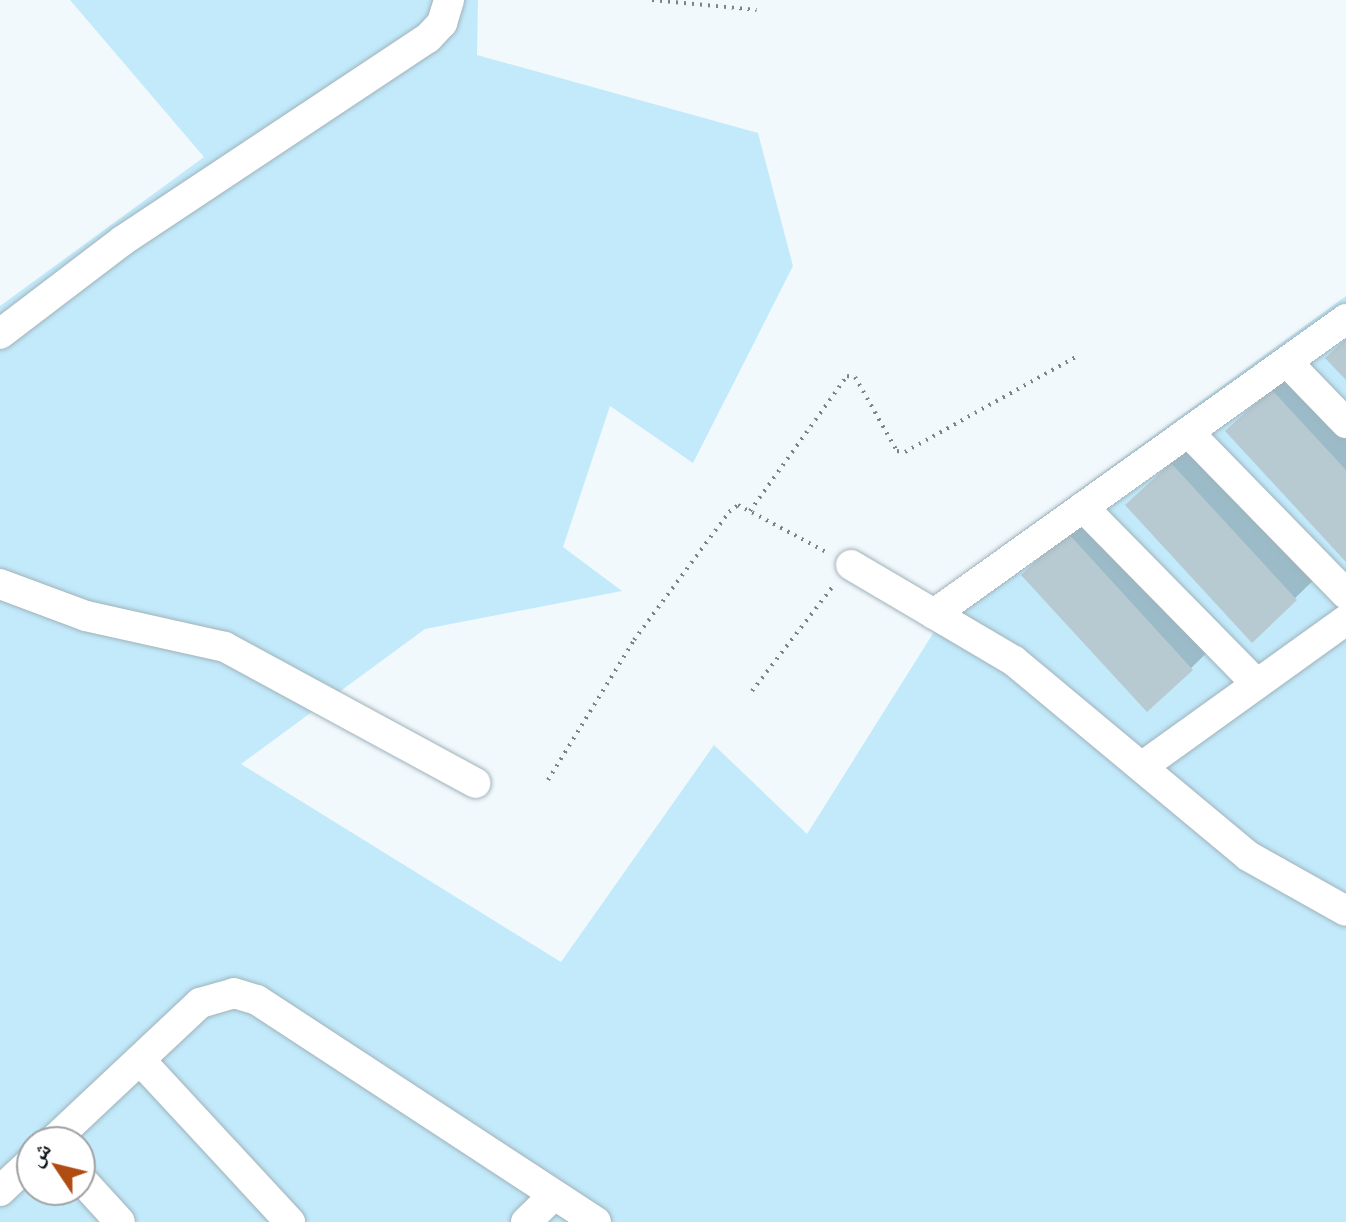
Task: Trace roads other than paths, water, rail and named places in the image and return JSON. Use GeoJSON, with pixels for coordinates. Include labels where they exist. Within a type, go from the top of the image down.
{"type":"FeatureCollection","features":[{"type":"Feature","properties":{"kind":"street"},"geometry":{"type":"LineString","coordinates":[[0,334],[122,241],[428,38],[442,23],[449,0]]}},
{"type":"Feature","properties":{"kind":"street"},"geometry":{"type":"LineString","coordinates":[[934,614],[1346,319]]}},
{"type":"Feature","properties":{"kind":"street"},"geometry":{"type":"LineString","coordinates":[[1287,362],[1346,423]]}},
{"type":"Feature","properties":{"kind":"street"},"geometry":{"type":"LineString","coordinates":[[1188,432],[1346,594]]}},
{"type":"Feature","properties":{"kind":"street"},"geometry":{"type":"LineString","coordinates":[[1083,507],[1257,684]]}},
{"type":"Feature","properties":{"kind":"street"},"geometry":{"type":"LineString","coordinates":[[851,565],[1014,661],[1248,856],[1346,911]]}},
{"type":"Feature","properties":{"kind":"street"},"geometry":{"type":"LineString","coordinates":[[0,584],[86,616],[225,647],[476,783]]}},
{"type":"Feature","properties":{"kind":"street"},"geometry":{"type":"LineString","coordinates":[[1143,766],[1346,620]]}},
{"type":"Feature","properties":{"kind":"street"},"geometry":{"type":"LineString","coordinates":[[69,1126],[200,1003],[222,994],[246,995],[596,1222]]}},
{"type":"Feature","properties":{"kind":"street"},"geometry":{"type":"LineString","coordinates":[[140,1060],[290,1222]]}},
{"type":"Feature","properties":{"kind":"street"},"geometry":{"type":"LineString","coordinates":[[0,1191],[16,1176]]}},
{"type":"Feature","properties":{"kind":"street"},"geometry":{"type":"LineString","coordinates":[[526,1222],[554,1195]]}},
{"type":"Feature","properties":{"kind":"street"},"geometry":{"type":"LineString","coordinates":[[96,1196],[120,1222]]}}]}
